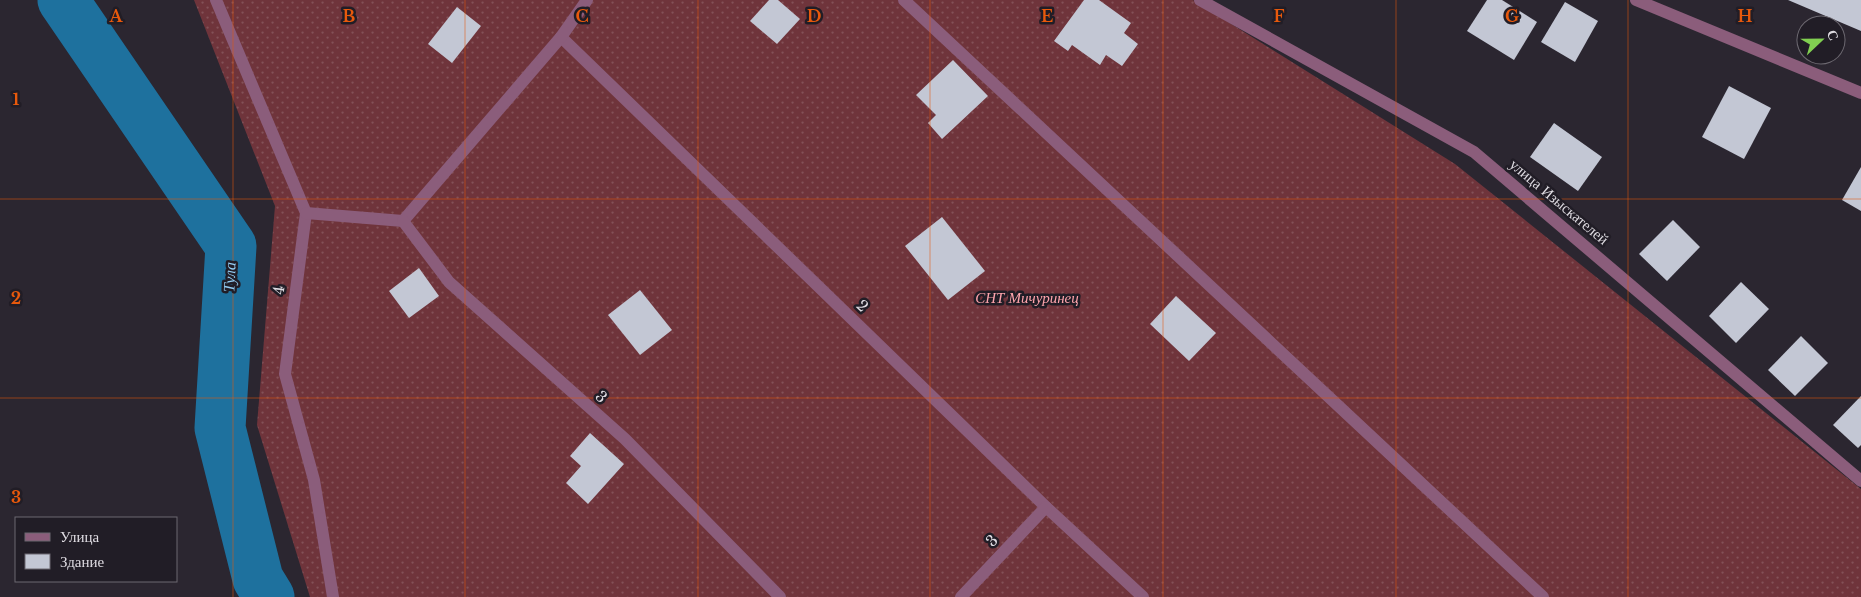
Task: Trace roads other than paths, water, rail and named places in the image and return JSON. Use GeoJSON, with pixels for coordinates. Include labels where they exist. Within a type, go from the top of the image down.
{"type":"FeatureCollection","features":[{"type":"Feature","properties":{"kind":"street"},"geometry":{"type":"LineString","coordinates":[[216,0],[306,212],[403,221],[561,37],[587,0]]}},
{"type":"Feature","properties":{"kind":"street"},"geometry":{"type":"LineString","coordinates":[[904,0],[1543,597]]}},
{"type":"Feature","properties":{"kind":"street","name":"улица Изыскателей"},"geometry":{"type":"LineString","coordinates":[[1200,0],[1474,152],[1861,481]]}},
{"type":"Feature","properties":{"kind":"street"},"geometry":{"type":"LineString","coordinates":[[1636,0],[1861,93]]}},
{"type":"Feature","properties":{"kind":"street","name":"2"},"geometry":{"type":"LineString","coordinates":[[561,37],[1046,508],[1142,597]]}},
{"type":"Feature","properties":{"kind":"street","name":"4"},"geometry":{"type":"LineString","coordinates":[[306,212],[285,374],[314,480],[334,597]]}},
{"type":"Feature","properties":{"kind":"street","name":"3"},"geometry":{"type":"LineString","coordinates":[[403,221],[449,282],[625,440],[780,597]]}},
{"type":"Feature","properties":{"kind":"street","name":"3"},"geometry":{"type":"LineString","coordinates":[[961,597],[1046,508]]}},
{"type":"Feature","properties":{"kind":"waterway","name":"Тула"},"geometry":{"type":"LineString","coordinates":[[63,0],[231,246],[220,428],[258,579],[269,597]]}},
{"type":"Feature","properties":{"kind":"park label","name":"СНТ Мичуринец"},"geometry":{"type":"Point","coordinates":[1027,298]}}]}
